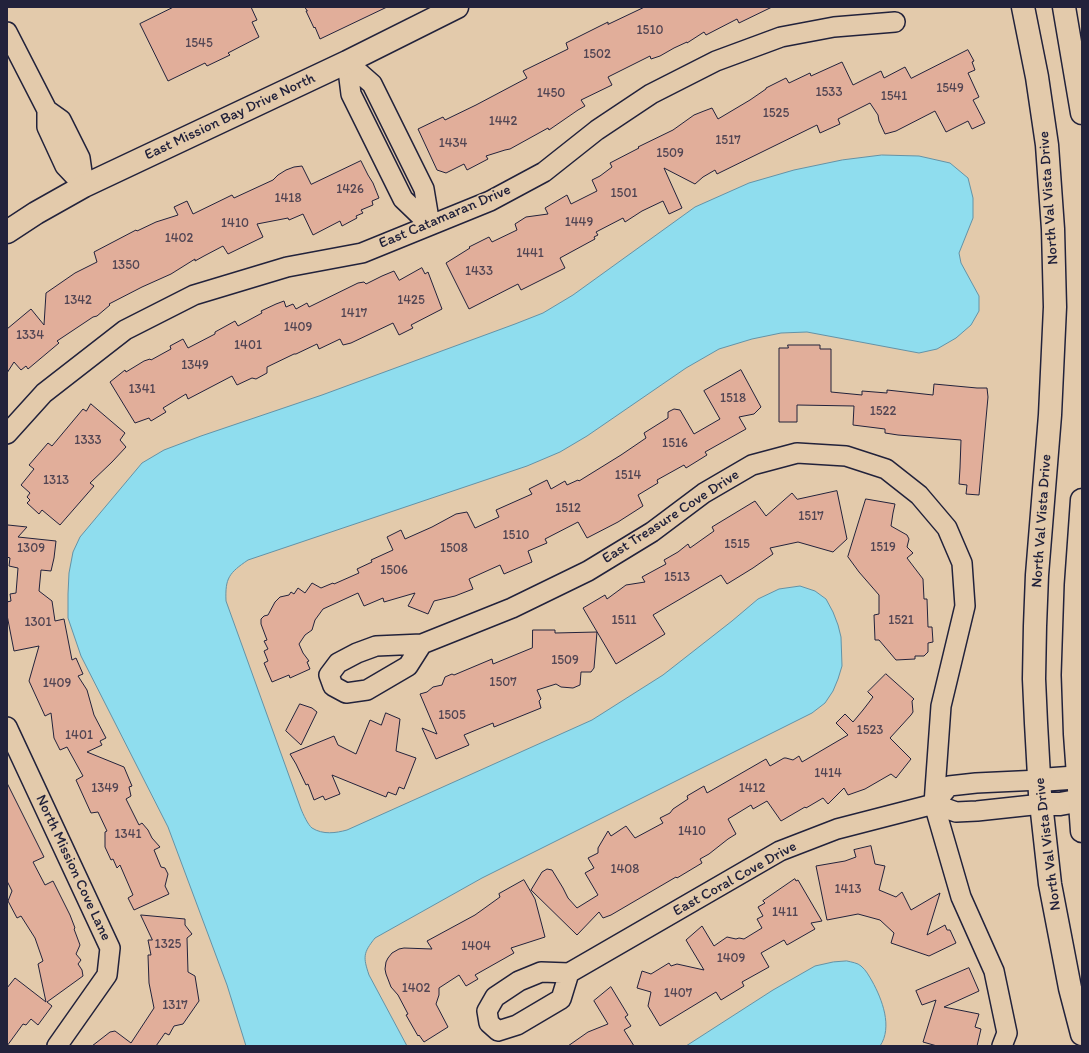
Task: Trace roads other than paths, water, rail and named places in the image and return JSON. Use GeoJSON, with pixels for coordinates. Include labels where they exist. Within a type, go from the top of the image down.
{"type":"FeatureCollection","features":[{"type":"Feature","properties":{"kind":"main road","name":"East Mission Bay Drive North"},"geometry":{"type":"LineString","coordinates":[[7,232],[36,212],[84,186],[347,62],[457,7]]}},
{"type":"Feature","properties":{"kind":"main road","name":"North Val Vista Drive"},"geometry":{"type":"LineString","coordinates":[[1023,7],[1047,145],[1053,229],[1055,307],[1050,415],[1038,560],[1034,686],[1036,723],[1050,884],[1070,988],[1082,1034]]}},
{"type":"Feature","properties":{"kind":"main road"},"geometry":{"type":"LineString","coordinates":[[1064,7],[1082,113]]}},
{"type":"Feature","properties":{"kind":"main road"},"geometry":{"type":"LineString","coordinates":[[1082,500],[1076,585],[1073,675],[1075,734],[1080,777],[1082,832]]}},
{"type":"Feature","properties":{"kind":"main road"},"geometry":{"type":"LineString","coordinates":[[1040,780],[1080,777]]}},
{"type":"Feature","properties":{"kind":"main road"},"geometry":{"type":"LineString","coordinates":[[1042,804],[1060,804],[1081,800]]}},
{"type":"Feature","properties":{"kind":"street","name":"East Catamaran Drive"},"geometry":{"type":"LineString","coordinates":[[7,434],[44,393],[126,330],[194,295],[287,267],[362,252],[490,201],[544,172],[597,130],[651,94],[716,61],[781,37],[834,27],[895,22]]}},
{"type":"Feature","properties":{"kind":"street"},"geometry":{"type":"LineString","coordinates":[[7,32],[47,110],[46,127],[65,166],[84,186]]}},
{"type":"Feature","properties":{"kind":"street"},"geometry":{"type":"LineString","coordinates":[[347,62],[351,94],[403,199],[430,225]]}},
{"type":"Feature","properties":{"kind":"street","name":"East Treasure Cove Drive"},"geometry":{"type":"LineString","coordinates":[[422,644],[512,608],[588,571],[652,532],[704,493],[752,465],[797,453],[846,456],[886,469],[919,495],[947,528],[962,562],[965,606],[941,706],[934,804],[961,898],[994,971],[1007,1033],[1002,1046]]}},
{"type":"Feature","properties":{"kind":"street","name":"North Mission Cove Lane"},"geometry":{"type":"LineString","coordinates":[[7,727],[110,948],[107,975],[57,1046]]}},
{"type":"Feature","properties":{"kind":"street"},"geometry":{"type":"LineString","coordinates":[[1040,780],[976,783],[949,786],[934,804],[956,812],[1042,804]]}},
{"type":"Feature","properties":{"kind":"street","name":"East Coral Cove Drive"},"geometry":{"type":"LineString","coordinates":[[569,973],[780,851],[837,829],[934,804]]}},
{"type":"Feature","properties":{"kind":"water"},"geometry":{"type":"Polygon","coordinates":[[[882,155],[919,156],[950,163],[968,178],[973,198],[973,218],[959,253],[961,263],[979,296],[979,311],[971,325],[956,338],[937,349],[919,353],[807,332],[781,333],[752,339],[719,349],[686,368],[587,436],[560,452],[527,466],[248,560],[232,573],[226,587],[226,601],[302,811],[310,827],[321,832],[334,833],[347,830],[592,720],[663,675],[758,599],[779,589],[800,586],[815,591],[826,599],[833,612],[841,637],[842,666],[833,691],[825,703],[812,713],[482,878],[375,938],[365,955],[367,969],[407,1046],[246,1046],[227,985],[168,827],[81,656],[68,618],[69,573],[73,552],[80,537],[142,463],[164,450],[322,395],[543,313],[573,295],[695,207],[749,183],[794,170],[842,160],[882,155]]]}},
{"type":"Feature","properties":{"kind":"water"},"geometry":{"type":"Polygon","coordinates":[[[847,961],[858,964],[864,969],[879,996],[885,1013],[886,1022],[884,1038],[880,1046],[686,1046],[773,990],[815,966],[847,961]]]}}]}
